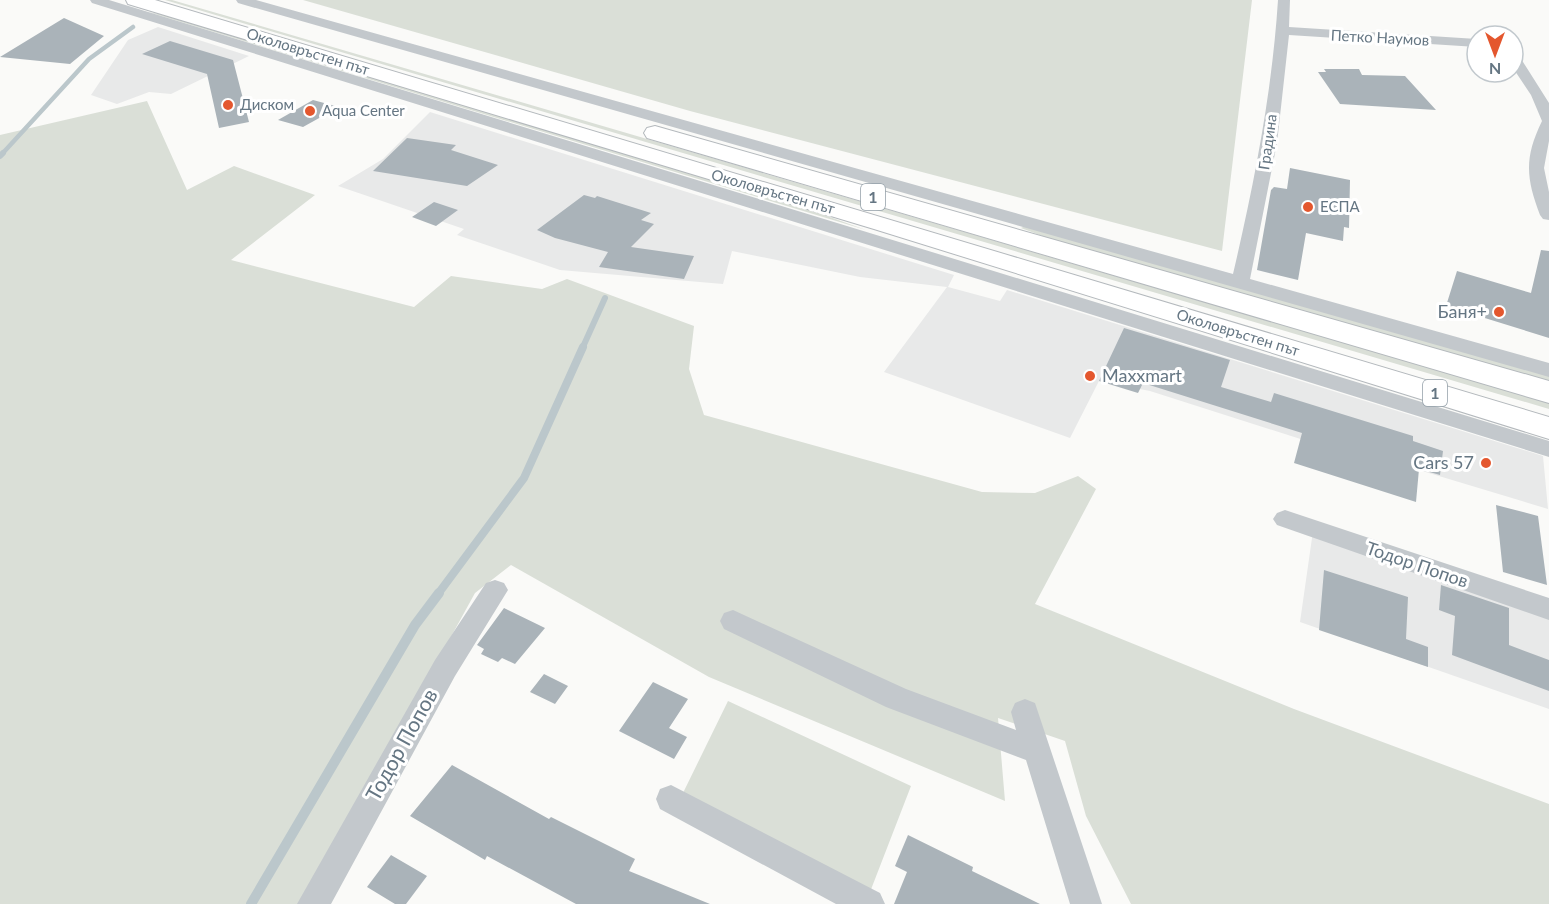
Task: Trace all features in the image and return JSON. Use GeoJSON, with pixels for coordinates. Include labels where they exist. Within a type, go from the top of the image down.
{"type":"FeatureCollection","features":[{"type":"Feature","properties":{"kind":"highway","name":"Околовръстен път"},"geometry":{"type":"LineString","coordinates":[[196,0],[1549,392]]}},
{"type":"Feature","properties":{"kind":"highway","name":"Околовръстен път"},"geometry":{"type":"LineString","coordinates":[[138,5],[883,224],[1549,428]]}},
{"type":"Feature","properties":{"kind":"highway"},"geometry":{"type":"LineString","coordinates":[[883,224],[1028,288]]}},
{"type":"Feature","properties":{"kind":"highway"},"geometry":{"type":"LineString","coordinates":[[1130,320],[1321,358]]}},
{"type":"Feature","properties":{"kind":"street","name":"Околовръстен път"},"geometry":{"type":"LineString","coordinates":[[96,0],[138,5]]}},
{"type":"Feature","properties":{"kind":"street"},"geometry":{"type":"LineString","coordinates":[[242,0],[1549,370]]}},
{"type":"Feature","properties":{"kind":"street","name":"Градина"},"geometry":{"type":"LineString","coordinates":[[1240,283],[1262,184],[1283,30],[1284,0]]}},
{"type":"Feature","properties":{"kind":"street"},"geometry":{"type":"LineString","coordinates":[[138,5],[1028,288],[1549,449]]}},
{"type":"Feature","properties":{"kind":"street","name":"Петко Наумов"},"geometry":{"type":"LineString","coordinates":[[1283,30],[1329,35],[1465,42]]}},
{"type":"Feature","properties":{"kind":"street"},"geometry":{"type":"LineString","coordinates":[[1525,72],[1544,96],[1549,121],[1538,144],[1549,215]]}},
{"type":"Feature","properties":{"kind":"street","name":"Тодор Попов"},"geometry":{"type":"LineString","coordinates":[[1285,519],[1549,609]]}},
{"type":"Feature","properties":{"kind":"street","name":"Тодор Попов"},"geometry":{"type":"LineString","coordinates":[[313,904],[445,668],[495,590]]}},
{"type":"Feature","properties":{"kind":"street"},"geometry":{"type":"LineString","coordinates":[[733,621],[896,698],[1038,751]]}},
{"type":"Feature","properties":{"kind":"street"},"geometry":{"type":"LineString","coordinates":[[1025,712],[1086,904]]}},
{"type":"Feature","properties":{"kind":"street"},"geometry":{"type":"LineString","coordinates":[[672,799],[869,904]]}},
{"type":"Feature","properties":{"kind":"shaded area"},"geometry":{"type":"Polygon","coordinates":[[[165,0],[172,0],[1549,403],[1549,409],[165,0]]]}},
{"type":"Feature","properties":{"kind":"shaded area"},"geometry":{"type":"Polygon","coordinates":[[[303,0],[1252,0],[1222,251],[690,111],[303,0]]]}},
{"type":"Feature","properties":{"kind":"shaded area"},"geometry":{"type":"Polygon","coordinates":[[[148,12],[170,16],[788,202],[866,230],[148,12]]]}},
{"type":"Feature","properties":{"kind":"shaded area"},"geometry":{"type":"Polygon","coordinates":[[[158,27],[249,56],[171,94],[149,92],[117,104],[91,95],[128,40],[158,27]]]}},
{"type":"Feature","properties":{"kind":"shaded area"},"geometry":{"type":"Polygon","coordinates":[[[147,101],[187,190],[234,166],[315,195],[231,260],[414,307],[451,276],[542,289],[567,279],[694,326],[689,369],[704,415],[982,492],[1035,493],[1078,476],[1096,489],[1035,604],[1294,709],[1549,804],[1549,904],[1131,904],[1086,816],[1065,741],[998,718],[1005,801],[709,677],[511,565],[475,593],[304,904],[0,904],[0,135],[147,101]]]}},
{"type":"Feature","properties":{"kind":"shaded area"},"geometry":{"type":"Polygon","coordinates":[[[430,112],[954,275],[948,287],[1000,301],[1007,290],[1543,456],[1548,509],[1409,467],[1407,473],[1150,391],[1099,381],[1070,438],[884,372],[947,287],[860,277],[732,251],[723,284],[560,270],[457,235],[464,229],[338,186],[383,159],[430,112]]]}},
{"type":"Feature","properties":{"kind":"shaded area"},"geometry":{"type":"Polygon","coordinates":[[[1025,226],[1549,376],[1549,382],[1061,243],[1021,228],[1025,226]]]}},
{"type":"Feature","properties":{"kind":"shaded area"},"geometry":{"type":"Polygon","coordinates":[[[1313,531],[1549,614],[1549,709],[1300,622],[1313,531]]]}},
{"type":"Feature","properties":{"kind":"shaded area"},"geometry":{"type":"Polygon","coordinates":[[[728,701],[911,786],[870,892],[682,795],[728,701]]]}},
{"type":"Feature","properties":{"kind":"building"},"geometry":{"type":"Polygon","coordinates":[[[64,18],[104,36],[70,64],[0,57],[64,18]]]}},
{"type":"Feature","properties":{"kind":"building"},"geometry":{"type":"Polygon","coordinates":[[[170,41],[233,60],[249,122],[219,128],[207,74],[142,54],[170,41]]]}},
{"type":"Feature","properties":{"kind":"building"},"geometry":{"type":"Polygon","coordinates":[[[1324,69],[1359,69],[1362,75],[1405,76],[1436,110],[1340,104],[1318,72],[1326,72],[1324,69]]]}},
{"type":"Feature","properties":{"kind":"building"},"geometry":{"type":"Polygon","coordinates":[[[313,100],[339,107],[303,127],[278,120],[313,100]]]}},
{"type":"Feature","properties":{"kind":"building"},"geometry":{"type":"Polygon","coordinates":[[[407,138],[456,145],[451,150],[498,165],[467,186],[373,171],[407,138]]]}},
{"type":"Feature","properties":{"kind":"building"},"geometry":{"type":"Polygon","coordinates":[[[1290,168],[1350,180],[1349,228],[1344,227],[1343,241],[1306,233],[1298,280],[1257,270],[1271,190],[1274,187],[1287,189],[1290,168]]]}},
{"type":"Feature","properties":{"kind":"building"},"geometry":{"type":"Polygon","coordinates":[[[584,195],[595,198],[597,196],[651,213],[641,220],[654,224],[631,247],[694,256],[684,279],[599,267],[608,252],[555,238],[537,230],[584,195]]]}},
{"type":"Feature","properties":{"kind":"building"},"geometry":{"type":"Polygon","coordinates":[[[434,202],[458,210],[436,226],[412,217],[434,202]]]}},
{"type":"Feature","properties":{"kind":"building"},"geometry":{"type":"Polygon","coordinates":[[[1541,250],[1549,251],[1549,338],[1446,306],[1457,271],[1531,293],[1541,250]]]}},
{"type":"Feature","properties":{"kind":"building"},"geometry":{"type":"Polygon","coordinates":[[[1124,328],[1230,360],[1221,387],[1271,402],[1274,393],[1413,436],[1413,441],[1443,451],[1440,475],[1419,469],[1416,502],[1294,463],[1302,433],[1143,383],[1138,393],[1099,381],[1124,328]]]}},
{"type":"Feature","properties":{"kind":"building"},"geometry":{"type":"Polygon","coordinates":[[[1496,505],[1538,516],[1547,585],[1503,572],[1496,505]]]}},
{"type":"Feature","properties":{"kind":"building"},"geometry":{"type":"Polygon","coordinates":[[[1324,570],[1408,597],[1406,639],[1428,647],[1428,667],[1319,630],[1324,570]]]}},
{"type":"Feature","properties":{"kind":"building"},"geometry":{"type":"Polygon","coordinates":[[[1441,585],[1509,608],[1509,645],[1549,660],[1549,691],[1452,655],[1455,616],[1439,610],[1441,585]]]}},
{"type":"Feature","properties":{"kind":"building"},"geometry":{"type":"Polygon","coordinates":[[[504,608],[545,628],[515,664],[502,658],[498,662],[481,654],[484,649],[477,645],[504,608]]]}},
{"type":"Feature","properties":{"kind":"building"},"geometry":{"type":"Polygon","coordinates":[[[544,674],[568,686],[555,704],[530,692],[544,674]]]}},
{"type":"Feature","properties":{"kind":"building"},"geometry":{"type":"Polygon","coordinates":[[[653,682],[688,699],[669,728],[687,737],[674,759],[619,731],[653,682]]]}},
{"type":"Feature","properties":{"kind":"building"},"geometry":{"type":"Polygon","coordinates":[[[452,765],[549,819],[551,817],[635,859],[629,871],[710,904],[576,904],[487,856],[485,860],[410,816],[452,765]]]}},
{"type":"Feature","properties":{"kind":"building"},"geometry":{"type":"Polygon","coordinates":[[[908,835],[973,867],[972,871],[1040,904],[894,904],[907,872],[895,866],[908,835]]]}},
{"type":"Feature","properties":{"kind":"building"},"geometry":{"type":"Polygon","coordinates":[[[391,855],[427,876],[406,904],[395,904],[367,887],[391,855]]]}},
{"type":"Feature","properties":{"kind":"waterway"},"geometry":{"type":"LineString","coordinates":[[2,154],[89,59],[133,27]]}},
{"type":"Feature","properties":{"kind":"waterway"},"geometry":{"type":"LineString","coordinates":[[582,349],[605,298]]}},
{"type":"Feature","properties":{"kind":"waterway"},"geometry":{"type":"LineString","coordinates":[[438,594],[524,478],[583,347]]}},
{"type":"Feature","properties":{"kind":"waterway"},"geometry":{"type":"LineString","coordinates":[[251,904],[415,625],[439,593]]}},
{"type":"Feature","properties":{"kind":"place","name":"Диском"},"geometry":{"type":"Point","coordinates":[228,105]}},
{"type":"Feature","properties":{"kind":"place","name":"Aqua Center"},"geometry":{"type":"Point","coordinates":[310,111]}},
{"type":"Feature","properties":{"kind":"place","name":"ЕСПА"},"geometry":{"type":"Point","coordinates":[1308,207]}},
{"type":"Feature","properties":{"kind":"place","name":"Баня+"},"geometry":{"type":"Point","coordinates":[1499,312]}},
{"type":"Feature","properties":{"kind":"place","name":"Maxxmart"},"geometry":{"type":"Point","coordinates":[1090,376]}},
{"type":"Feature","properties":{"kind":"place","name":"Cars 57"},"geometry":{"type":"Point","coordinates":[1486,463]}}]}
